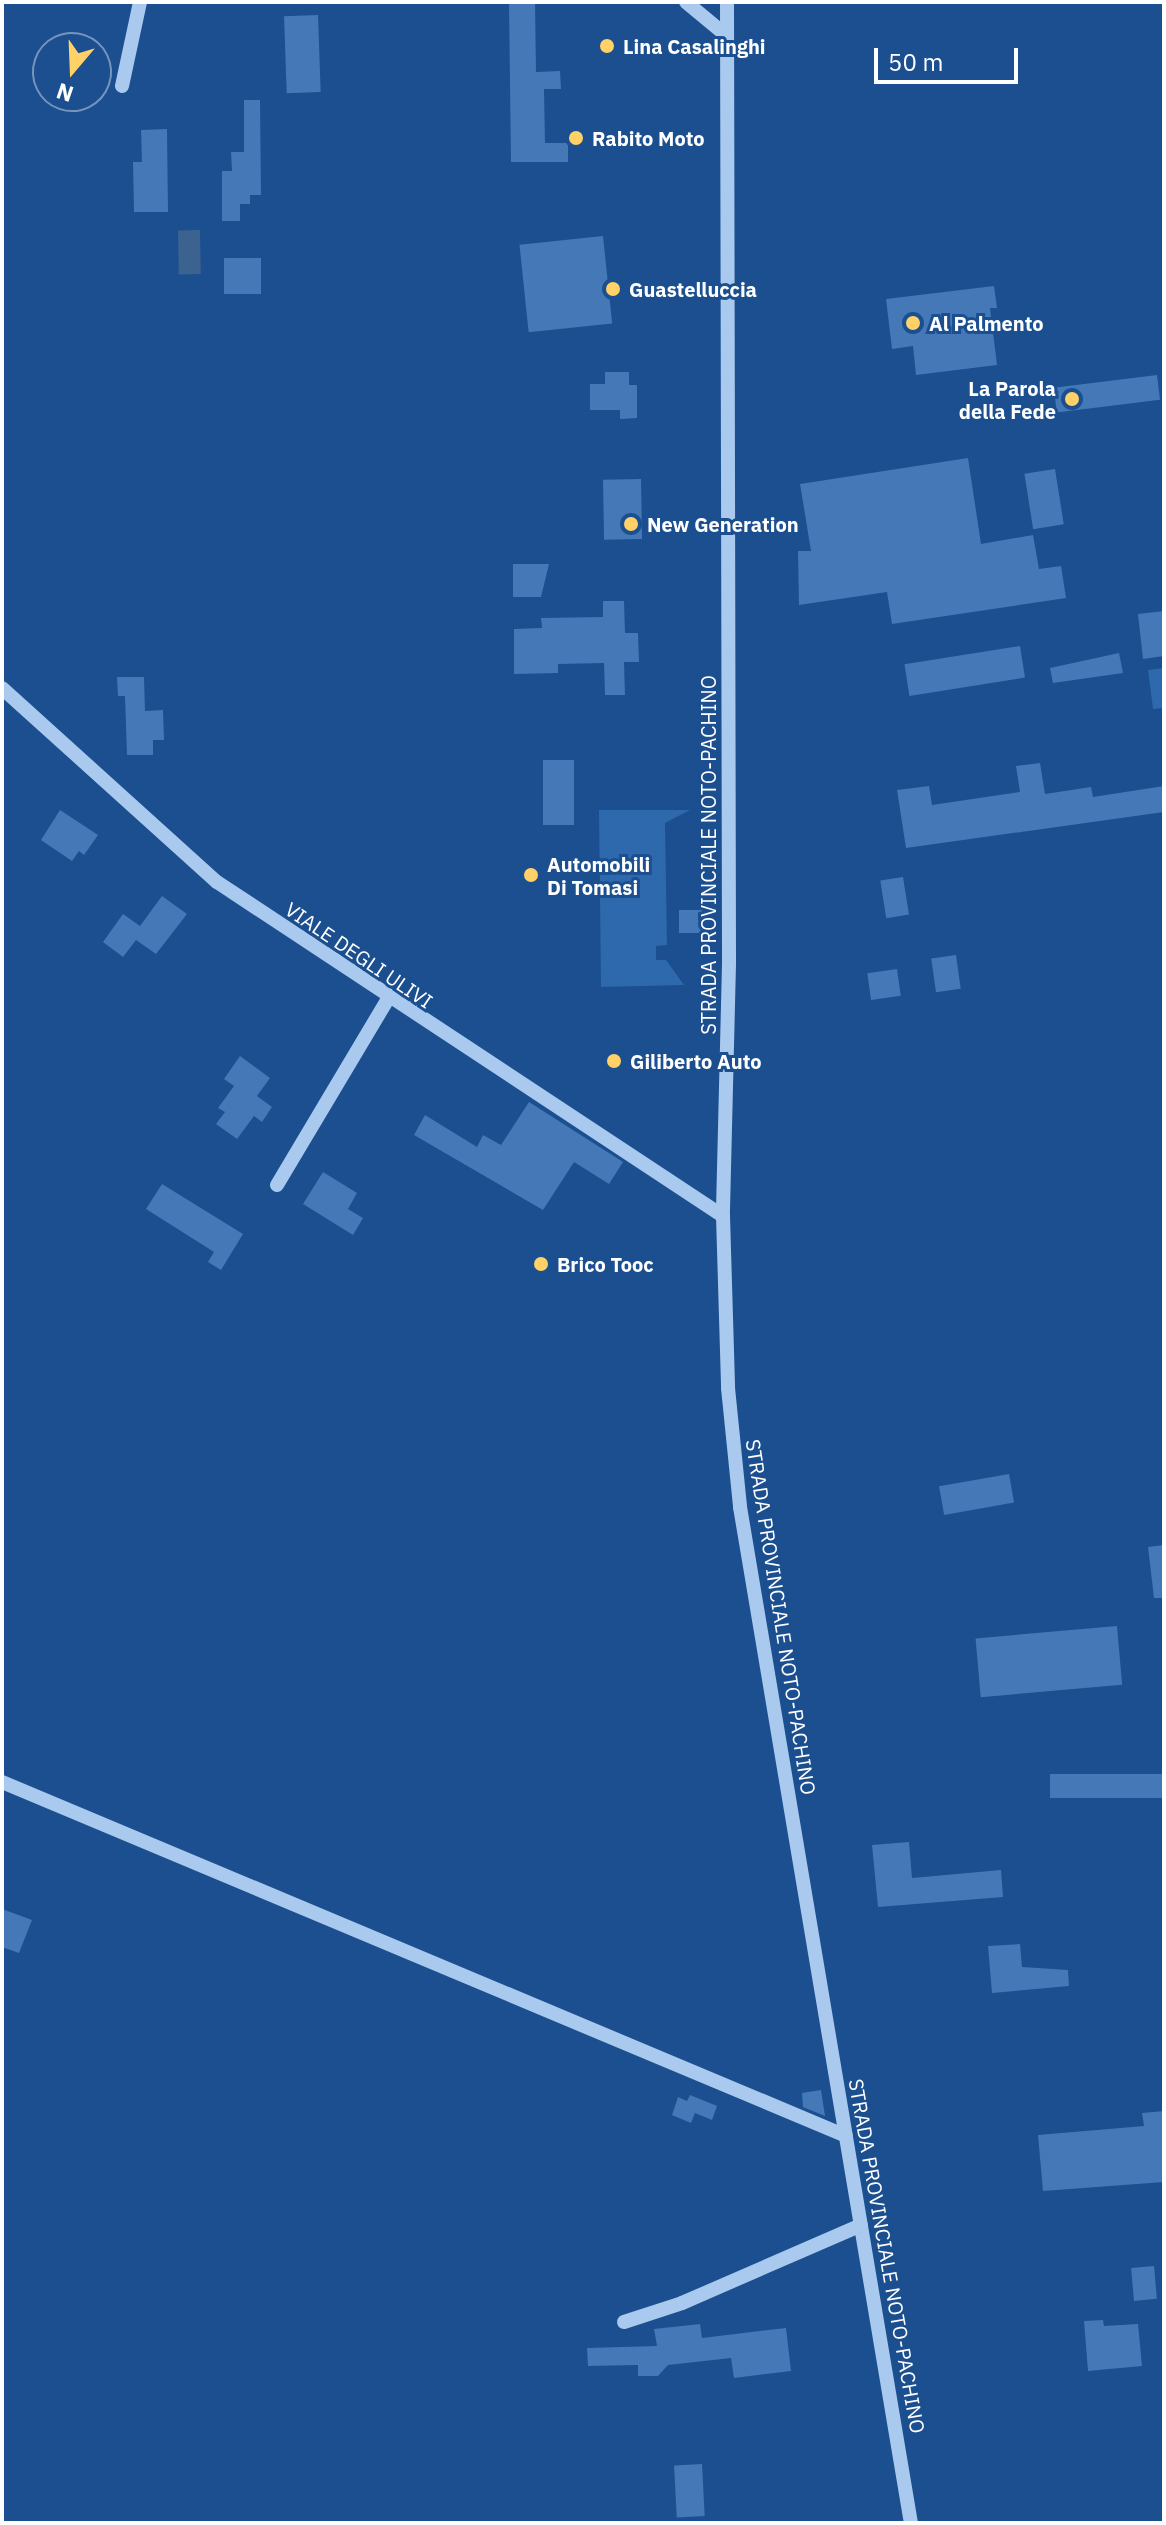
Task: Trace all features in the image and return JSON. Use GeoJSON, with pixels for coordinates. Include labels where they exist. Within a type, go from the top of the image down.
{"type":"FeatureCollection","features":[{"type":"Feature","properties":{"kind":"street"},"geometry":{"type":"LineString","coordinates":[[122,86],[140,2]]}},
{"type":"Feature","properties":{"kind":"street"},"geometry":{"type":"LineString","coordinates":[[686,2],[727,36]]}},
{"type":"Feature","properties":{"kind":"street","name":"STRADA PROVINCIALE NOTO-PACHINO"},"geometry":{"type":"LineString","coordinates":[[727,2],[730,949],[723,1216],[728,1388],[740,1507],[911,2523]]}},
{"type":"Feature","properties":{"kind":"street","name":"VIALE DEGLI ULIVI"},"geometry":{"type":"LineString","coordinates":[[2,688],[217,882],[388,999],[723,1216]]}},
{"type":"Feature","properties":{"kind":"street"},"geometry":{"type":"LineString","coordinates":[[277,1185],[388,999]]}},
{"type":"Feature","properties":{"kind":"street"},"geometry":{"type":"LineString","coordinates":[[2,1782],[846,2136]]}},
{"type":"Feature","properties":{"kind":"street"},"geometry":{"type":"LineString","coordinates":[[624,2322],[682,2303],[861,2225]]}},
{"type":"Feature","properties":{"kind":"shaded area"},"geometry":{"type":"Polygon","coordinates":[[[178,230],[200,230],[201,274],[179,274],[178,230]]]}},
{"type":"Feature","properties":{"kind":"shaded area"},"geometry":{"type":"Polygon","coordinates":[[[1164,668],[1164,708],[1153,709],[1148,670],[1164,668]]]}},
{"type":"Feature","properties":{"kind":"shaded area"},"geometry":{"type":"Polygon","coordinates":[[[599,810],[690,810],[665,823],[667,945],[656,946],[656,960],[666,960],[684,985],[601,987],[599,810]]]}},
{"type":"Feature","properties":{"kind":"building"},"geometry":{"type":"Polygon","coordinates":[[[509,2],[535,2],[536,72],[560,71],[561,89],[544,89],[545,143],[568,143],[568,162],[511,162],[509,2]]]}},
{"type":"Feature","properties":{"kind":"building"},"geometry":{"type":"Polygon","coordinates":[[[318,15],[321,92],[287,93],[284,16],[318,15]]]}},
{"type":"Feature","properties":{"kind":"building"},"geometry":{"type":"Polygon","coordinates":[[[244,100],[260,100],[261,195],[250,195],[250,204],[240,204],[240,221],[222,221],[222,171],[232,171],[231,152],[244,152],[244,100]]]}},
{"type":"Feature","properties":{"kind":"building"},"geometry":{"type":"Polygon","coordinates":[[[167,129],[168,212],[134,212],[133,162],[142,162],[141,130],[167,129]]]}},
{"type":"Feature","properties":{"kind":"building"},"geometry":{"type":"Polygon","coordinates":[[[603,236],[612,324],[529,332],[519,245],[603,236]]]}},
{"type":"Feature","properties":{"kind":"building"},"geometry":{"type":"Polygon","coordinates":[[[224,258],[261,258],[261,294],[224,294],[224,258]]]}},
{"type":"Feature","properties":{"kind":"building"},"geometry":{"type":"Polygon","coordinates":[[[994,286],[997,308],[990,308],[997,365],[916,375],[913,346],[892,349],[886,299],[994,286]]]}},
{"type":"Feature","properties":{"kind":"building"},"geometry":{"type":"Polygon","coordinates":[[[605,372],[629,372],[629,385],[637,385],[637,418],[620,419],[620,410],[590,410],[590,384],[605,384],[605,372]]]}},
{"type":"Feature","properties":{"kind":"building"},"geometry":{"type":"Polygon","coordinates":[[[1157,375],[1160,400],[1057,412],[1054,388],[1157,375]]]}},
{"type":"Feature","properties":{"kind":"building"},"geometry":{"type":"Polygon","coordinates":[[[968,458],[981,544],[1033,535],[1039,569],[1061,566],[1066,598],[892,624],[887,592],[799,605],[798,551],[811,551],[800,484],[968,458]]]}},
{"type":"Feature","properties":{"kind":"building"},"geometry":{"type":"Polygon","coordinates":[[[1055,469],[1064,524],[1033,529],[1024,474],[1055,469]]]}},
{"type":"Feature","properties":{"kind":"building"},"geometry":{"type":"Polygon","coordinates":[[[641,479],[642,539],[604,540],[603,480],[641,479]]]}},
{"type":"Feature","properties":{"kind":"building"},"geometry":{"type":"Polygon","coordinates":[[[513,564],[549,564],[541,597],[513,597],[513,564]]]}},
{"type":"Feature","properties":{"kind":"building"},"geometry":{"type":"Polygon","coordinates":[[[603,601],[624,601],[625,633],[638,633],[639,662],[624,662],[625,695],[605,695],[604,663],[558,664],[558,673],[514,674],[514,629],[542,628],[541,618],[603,617],[603,601]]]}},
{"type":"Feature","properties":{"kind":"building"},"geometry":{"type":"Polygon","coordinates":[[[1164,611],[1164,656],[1143,659],[1138,614],[1164,611]]]}},
{"type":"Feature","properties":{"kind":"building"},"geometry":{"type":"Polygon","coordinates":[[[1020,646],[1025,678],[909,696],[904,664],[1020,646]]]}},
{"type":"Feature","properties":{"kind":"building"},"geometry":{"type":"Polygon","coordinates":[[[1119,653],[1123,673],[1053,683],[1050,668],[1119,653]]]}},
{"type":"Feature","properties":{"kind":"building"},"geometry":{"type":"Polygon","coordinates":[[[117,677],[144,677],[145,711],[163,710],[164,740],[153,740],[153,755],[127,755],[125,696],[118,696],[117,677]]]}},
{"type":"Feature","properties":{"kind":"building"},"geometry":{"type":"Polygon","coordinates":[[[543,760],[574,760],[574,825],[543,825],[543,760]]]}},
{"type":"Feature","properties":{"kind":"building"},"geometry":{"type":"Polygon","coordinates":[[[1040,763],[1045,794],[1091,787],[1093,797],[1164,786],[1164,812],[906,848],[897,790],[929,786],[932,805],[1020,792],[1016,766],[1040,763]]]}},
{"type":"Feature","properties":{"kind":"building"},"geometry":{"type":"Polygon","coordinates":[[[60,810],[98,835],[84,855],[79,851],[72,861],[41,840],[60,810]]]}},
{"type":"Feature","properties":{"kind":"building"},"geometry":{"type":"Polygon","coordinates":[[[903,877],[909,915],[886,918],[880,881],[903,877]]]}},
{"type":"Feature","properties":{"kind":"building"},"geometry":{"type":"Polygon","coordinates":[[[162,896],[187,914],[156,954],[136,940],[123,957],[103,942],[123,914],[140,926],[162,896]]]}},
{"type":"Feature","properties":{"kind":"building"},"geometry":{"type":"Polygon","coordinates":[[[679,910],[704,910],[704,933],[679,933],[679,910]]]}},
{"type":"Feature","properties":{"kind":"building"},"geometry":{"type":"Polygon","coordinates":[[[956,955],[961,989],[936,992],[931,958],[956,955]]]}},
{"type":"Feature","properties":{"kind":"building"},"geometry":{"type":"Polygon","coordinates":[[[897,969],[901,996],[871,1000],[867,973],[897,969]]]}},
{"type":"Feature","properties":{"kind":"building"},"geometry":{"type":"Polygon","coordinates":[[[240,1056],[270,1078],[257,1096],[272,1107],[262,1122],[254,1116],[237,1139],[216,1124],[225,1112],[218,1108],[234,1086],[224,1079],[240,1056]]]}},
{"type":"Feature","properties":{"kind":"building"},"geometry":{"type":"Polygon","coordinates":[[[529,1102],[623,1162],[609,1184],[574,1162],[543,1210],[414,1135],[425,1115],[477,1147],[483,1135],[501,1145],[529,1102]]]}},
{"type":"Feature","properties":{"kind":"building"},"geometry":{"type":"Polygon","coordinates":[[[323,1172],[357,1193],[348,1209],[363,1218],[353,1235],[303,1204],[323,1172]]]}},
{"type":"Feature","properties":{"kind":"building"},"geometry":{"type":"Polygon","coordinates":[[[162,1184],[243,1234],[221,1270],[208,1262],[214,1252],[146,1209],[162,1184]]]}},
{"type":"Feature","properties":{"kind":"building"},"geometry":{"type":"Polygon","coordinates":[[[1009,1474],[1014,1503],[944,1515],[939,1486],[1009,1474]]]}},
{"type":"Feature","properties":{"kind":"building"},"geometry":{"type":"Polygon","coordinates":[[[1164,1545],[1164,1598],[1154,1598],[1148,1547],[1164,1545]]]}},
{"type":"Feature","properties":{"kind":"building"},"geometry":{"type":"Polygon","coordinates":[[[1117,1626],[1122,1685],[981,1697],[976,1638],[1117,1626]]]}},
{"type":"Feature","properties":{"kind":"building"},"geometry":{"type":"Polygon","coordinates":[[[1050,1774],[1164,1774],[1164,1798],[1050,1798],[1050,1774]]]}},
{"type":"Feature","properties":{"kind":"building"},"geometry":{"type":"Polygon","coordinates":[[[909,1842],[912,1878],[1001,1870],[1003,1897],[878,1907],[872,1845],[909,1842]]]}},
{"type":"Feature","properties":{"kind":"building"},"geometry":{"type":"Polygon","coordinates":[[[2,1909],[32,1920],[19,1953],[2,1947],[2,1909]]]}},
{"type":"Feature","properties":{"kind":"building"},"geometry":{"type":"Polygon","coordinates":[[[1020,1944],[1022,1967],[1068,1970],[1069,1986],[992,1993],[988,1946],[1020,1944]]]}},
{"type":"Feature","properties":{"kind":"building"},"geometry":{"type":"Polygon","coordinates":[[[821,2090],[825,2116],[803,2107],[802,2093],[821,2090]]]}},
{"type":"Feature","properties":{"kind":"building"},"geometry":{"type":"Polygon","coordinates":[[[690,2095],[717,2106],[712,2120],[695,2113],[691,2123],[672,2115],[678,2097],[687,2101],[690,2095]]]}},
{"type":"Feature","properties":{"kind":"building"},"geometry":{"type":"Polygon","coordinates":[[[1164,2111],[1164,2182],[1043,2191],[1038,2135],[1144,2126],[1142,2113],[1164,2111]]]}},
{"type":"Feature","properties":{"kind":"building"},"geometry":{"type":"Polygon","coordinates":[[[1154,2266],[1157,2299],[1134,2301],[1131,2268],[1154,2266]]]}},
{"type":"Feature","properties":{"kind":"building"},"geometry":{"type":"Polygon","coordinates":[[[1103,2320],[1104,2326],[1138,2324],[1142,2366],[1088,2371],[1084,2321],[1103,2320]]]}},
{"type":"Feature","properties":{"kind":"building"},"geometry":{"type":"Polygon","coordinates":[[[700,2324],[702,2338],[786,2328],[791,2371],[734,2378],[731,2358],[668,2365],[658,2376],[638,2376],[638,2365],[588,2366],[587,2348],[657,2346],[654,2329],[700,2324]]]}},
{"type":"Feature","properties":{"kind":"building"},"geometry":{"type":"Polygon","coordinates":[[[702,2464],[705,2516],[677,2517],[674,2465],[702,2464]]]}},
{"type":"Feature","properties":{"kind":"place","name":"Lina Casalinghi"},"geometry":{"type":"Point","coordinates":[607,46]}},
{"type":"Feature","properties":{"kind":"place","name":"Rabito Moto"},"geometry":{"type":"Point","coordinates":[576,138]}},
{"type":"Feature","properties":{"kind":"place","name":"Guastelluccia"},"geometry":{"type":"Point","coordinates":[613,289]}},
{"type":"Feature","properties":{"kind":"place","name":"Al Palmento"},"geometry":{"type":"Point","coordinates":[913,323]}},
{"type":"Feature","properties":{"kind":"place","name":"La Parola della Fede"},"geometry":{"type":"Point","coordinates":[1072,399]}},
{"type":"Feature","properties":{"kind":"place","name":"New Generation"},"geometry":{"type":"Point","coordinates":[631,524]}},
{"type":"Feature","properties":{"kind":"place","name":"Automobili Di Tomasi"},"geometry":{"type":"Point","coordinates":[531,875]}},
{"type":"Feature","properties":{"kind":"place","name":"Giliberto Auto"},"geometry":{"type":"Point","coordinates":[614,1061]}},
{"type":"Feature","properties":{"kind":"place","name":"Brico Tooc"},"geometry":{"type":"Point","coordinates":[541,1264]}}]}
